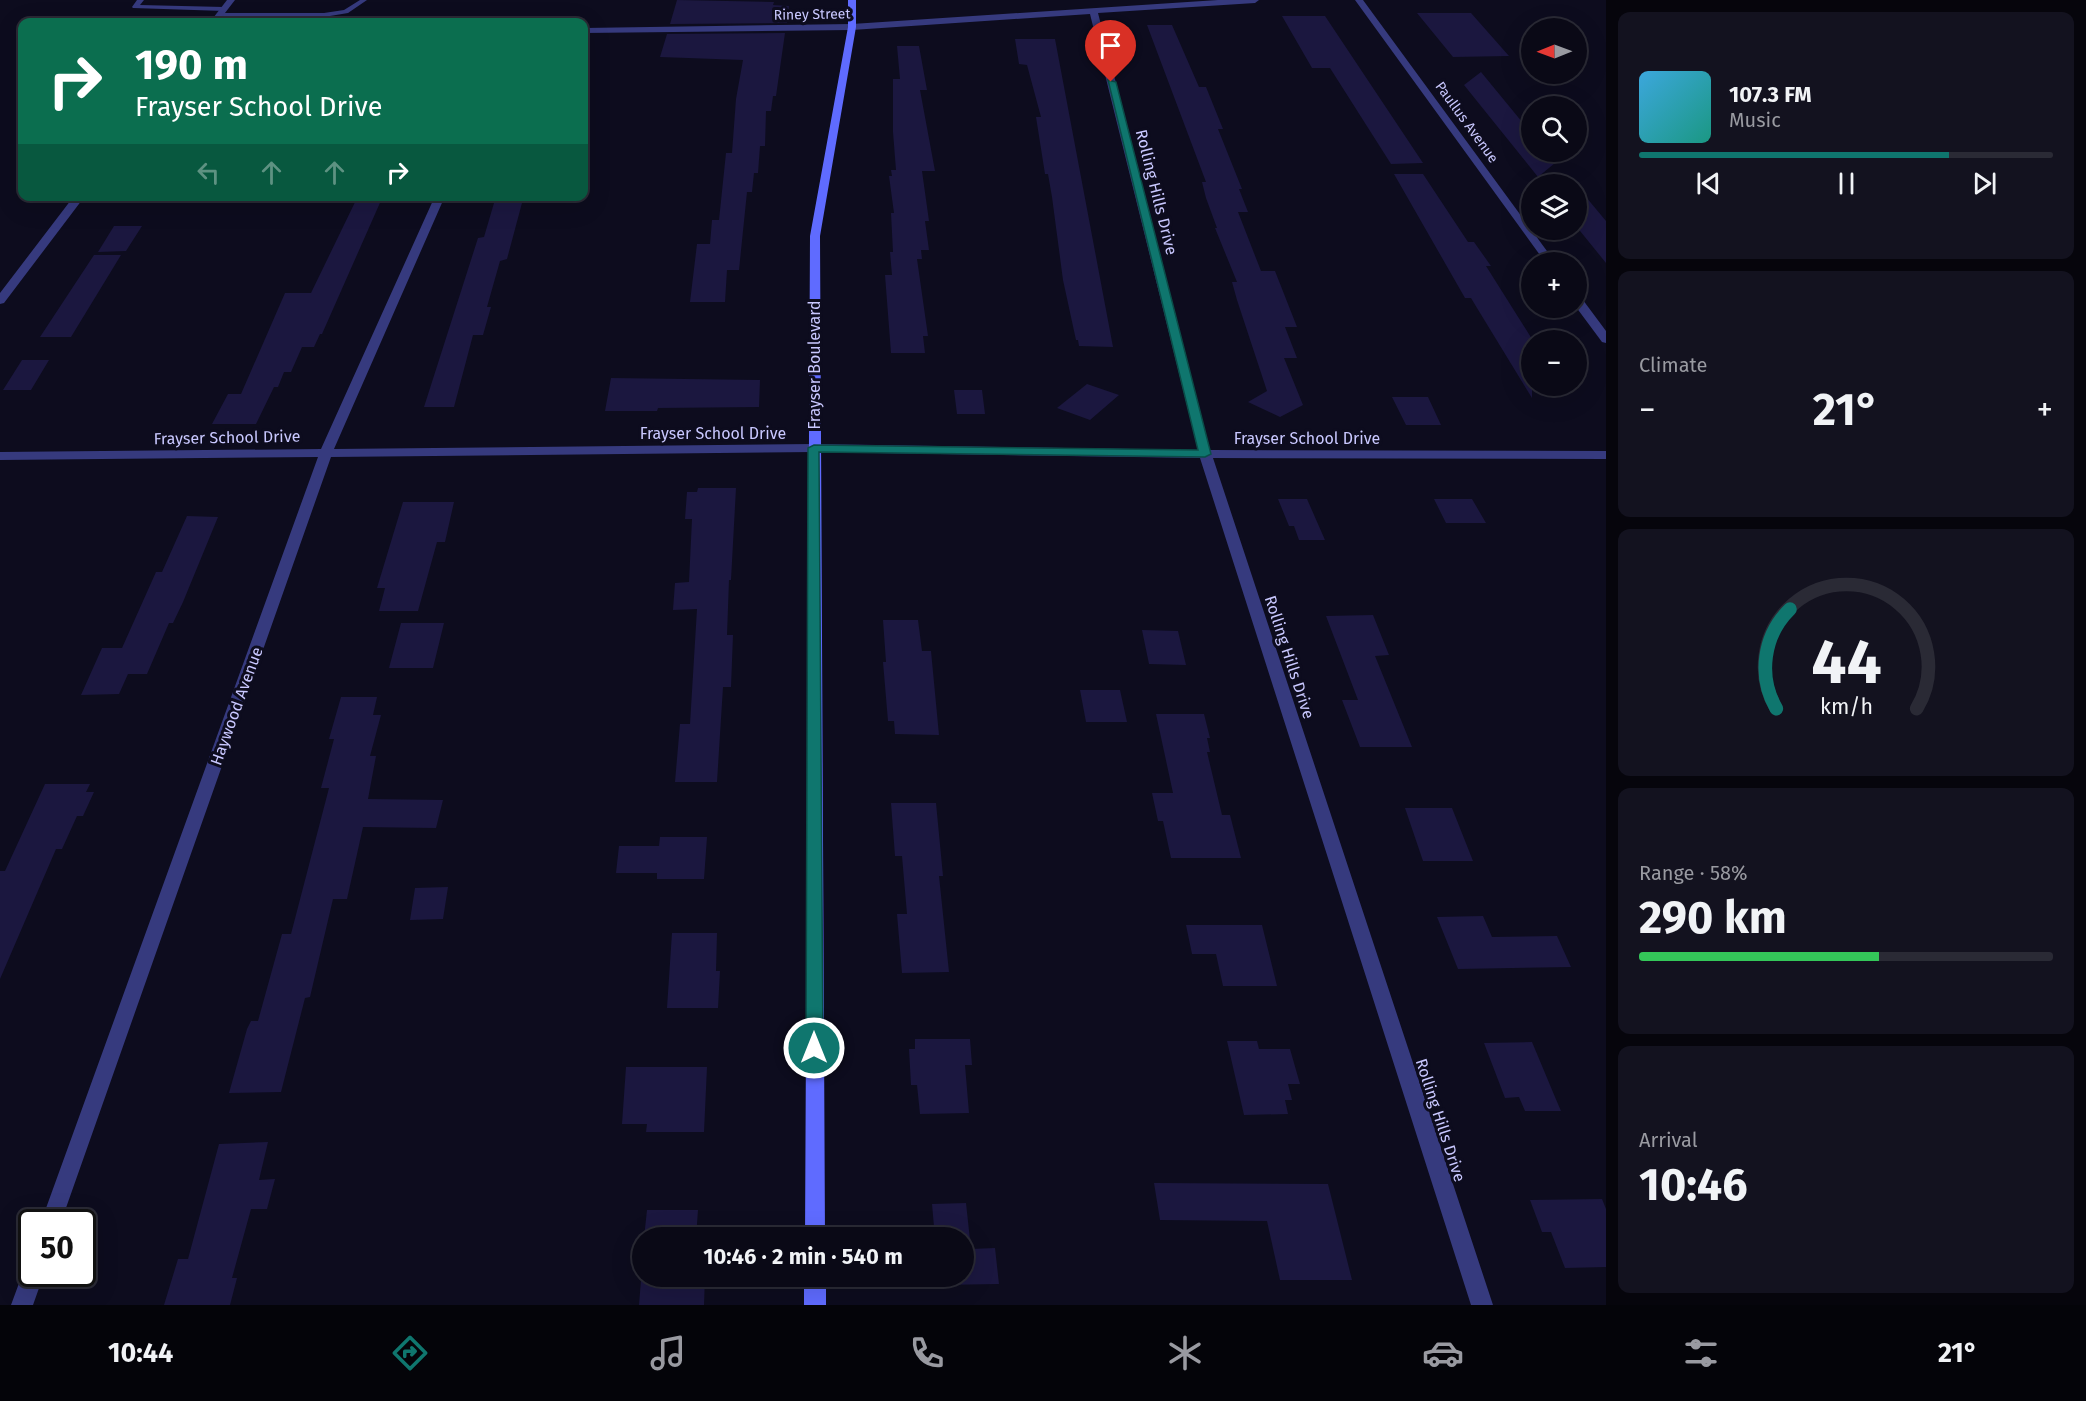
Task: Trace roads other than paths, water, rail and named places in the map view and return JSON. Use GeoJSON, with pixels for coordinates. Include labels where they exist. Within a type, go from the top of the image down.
{"type":"FeatureCollection","features":[{"type":"Feature","properties":{"kind":"main road","name":"Frayser Boulevard"},"geometry":{"type":"LineString","coordinates":[[815,1227],[815,236],[852,27],[852,0]]}},
{"type":"Feature","properties":{"kind":"main road"},"geometry":{"type":"LineString","coordinates":[[815,1287],[815,1305]]}},
{"type":"Feature","properties":{"kind":"street"},"geometry":{"type":"LineString","coordinates":[[219,16],[231,0]]}},
{"type":"Feature","properties":{"kind":"street","name":"Riney Street"},"geometry":{"type":"LineString","coordinates":[[588,30],[852,27],[1094,13],[1255,0]]}},
{"type":"Feature","properties":{"kind":"street","name":"Paullus Avenue"},"geometry":{"type":"LineString","coordinates":[[1359,0],[1543,252]]}},
{"type":"Feature","properties":{"kind":"street","name":"Rolling Hills Drive"},"geometry":{"type":"LineString","coordinates":[[1094,13],[1205,454],[1482,1305]]}},
{"type":"Feature","properties":{"kind":"street"},"geometry":{"type":"LineString","coordinates":[[0,301],[76,201]]}},
{"type":"Feature","properties":{"kind":"street","name":"Haywood Avenue"},"geometry":{"type":"LineString","coordinates":[[56,1209],[326,453],[438,201]]}},
{"type":"Feature","properties":{"kind":"street"},"geometry":{"type":"LineString","coordinates":[[1587,313],[1606,339]]}},
{"type":"Feature","properties":{"kind":"street","name":"Frayser School Drive"},"geometry":{"type":"LineString","coordinates":[[0,456],[814,448],[1205,454],[1606,455]]}},
{"type":"Feature","properties":{"kind":"street"},"geometry":{"type":"LineString","coordinates":[[22,1305],[28,1287]]}},
{"type":"Feature","properties":{"kind":"lane"},"geometry":{"type":"LineString","coordinates":[[141,0],[135,7],[219,16],[324,15],[346,12],[364,0]]}}]}
